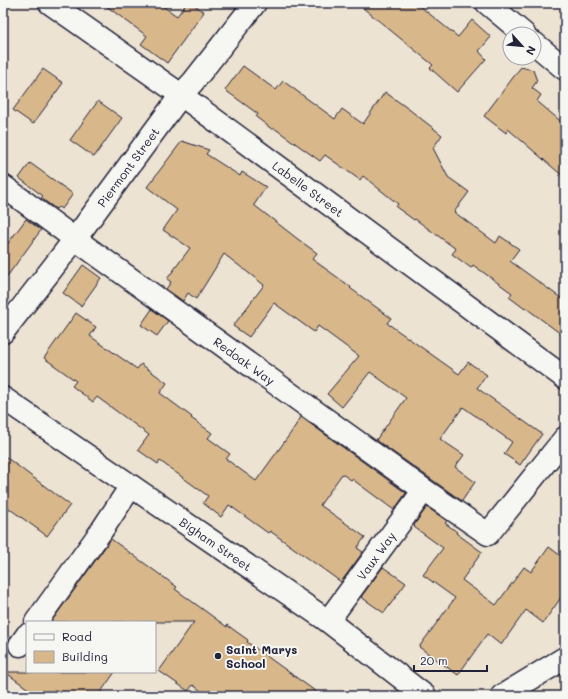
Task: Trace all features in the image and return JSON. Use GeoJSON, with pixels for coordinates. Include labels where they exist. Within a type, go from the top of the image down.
{"type":"FeatureCollection","features":[{"type":"Feature","properties":{"kind":"street","name":"Labelle Street"},"geometry":{"type":"LineString","coordinates":[[50,3],[181,94],[565,378]]}},
{"type":"Feature","properties":{"kind":"street","name":"Piermont Street"},"geometry":{"type":"LineString","coordinates":[[3,332],[75,239],[181,94],[193,82],[255,3]]}},
{"type":"Feature","properties":{"kind":"street"},"geometry":{"type":"LineString","coordinates":[[487,3],[514,26]]}},
{"type":"Feature","properties":{"kind":"street"},"geometry":{"type":"LineString","coordinates":[[542,49],[565,69]]}},
{"type":"Feature","properties":{"kind":"street","name":"Redoak Way"},"geometry":{"type":"LineString","coordinates":[[3,186],[424,490],[488,534],[565,438]]}},
{"type":"Feature","properties":{"kind":"street","name":"Bigham Street"},"geometry":{"type":"LineString","coordinates":[[3,398],[328,621],[425,696]]}},
{"type":"Feature","properties":{"kind":"street"},"geometry":{"type":"LineString","coordinates":[[37,621],[102,530],[131,486]]}},
{"type":"Feature","properties":{"kind":"street","name":"Vaux Way"},"geometry":{"type":"LineString","coordinates":[[328,621],[424,490]]}},
{"type":"Feature","properties":{"kind":"street"},"geometry":{"type":"LineString","coordinates":[[502,696],[565,658]]}},
{"type":"Feature","properties":{"kind":"building"},"geometry":{"type":"Polygon","coordinates":[[[102,3],[158,3],[177,16],[187,3],[192,3],[204,12],[167,63],[141,44],[147,36],[102,3]]]}},
{"type":"Feature","properties":{"kind":"building"},"geometry":{"type":"Polygon","coordinates":[[[357,3],[416,3],[458,37],[472,20],[491,37],[479,51],[486,59],[457,92],[430,68],[433,65],[357,3]]]}},
{"type":"Feature","properties":{"kind":"building"},"geometry":{"type":"Polygon","coordinates":[[[243,66],[276,90],[283,81],[335,119],[342,109],[363,124],[385,92],[442,135],[433,148],[448,177],[469,192],[454,212],[496,243],[500,236],[519,249],[510,261],[565,301],[565,337],[509,297],[512,293],[473,265],[471,268],[452,254],[456,249],[396,207],[398,204],[363,176],[360,180],[325,155],[320,161],[256,117],[258,114],[225,90],[243,66]]]}},
{"type":"Feature","properties":{"kind":"building"},"geometry":{"type":"Polygon","coordinates":[[[521,67],[533,70],[537,81],[532,88],[541,95],[537,101],[565,125],[565,178],[508,129],[506,133],[484,116],[521,67]]]}},
{"type":"Feature","properties":{"kind":"building"},"geometry":{"type":"Polygon","coordinates":[[[43,69],[63,83],[33,124],[13,110],[43,69]]]}},
{"type":"Feature","properties":{"kind":"building"},"geometry":{"type":"Polygon","coordinates":[[[98,101],[122,118],[94,157],[70,140],[98,101]]]}},
{"type":"Feature","properties":{"kind":"building"},"geometry":{"type":"Polygon","coordinates":[[[182,141],[209,150],[206,154],[240,176],[242,172],[266,187],[254,205],[317,253],[312,259],[391,318],[387,323],[459,374],[468,362],[487,375],[477,388],[542,434],[520,465],[504,454],[512,442],[463,407],[440,439],[464,455],[455,467],[475,482],[462,501],[376,440],[406,398],[370,372],[342,407],[327,394],[359,356],[318,326],[314,332],[274,303],[249,337],[233,326],[264,285],[224,254],[196,299],[188,293],[183,301],[166,289],[171,282],[167,279],[190,248],[163,230],[177,210],[147,187],[182,141]]]}},
{"type":"Feature","properties":{"kind":"building"},"geometry":{"type":"Polygon","coordinates":[[[30,163],[73,194],[62,209],[58,207],[56,209],[41,198],[43,196],[19,178],[30,163]]]}},
{"type":"Feature","properties":{"kind":"building"},"geometry":{"type":"Polygon","coordinates":[[[26,219],[41,230],[3,282],[3,250],[26,219]]]}},
{"type":"Feature","properties":{"kind":"building"},"geometry":{"type":"Polygon","coordinates":[[[83,265],[101,278],[81,306],[63,293],[83,265]]]}},
{"type":"Feature","properties":{"kind":"building"},"geometry":{"type":"Polygon","coordinates":[[[152,309],[168,321],[157,336],[141,325],[152,309]]]}},
{"type":"Feature","properties":{"kind":"building"},"geometry":{"type":"Polygon","coordinates":[[[76,313],[96,327],[90,336],[137,369],[141,364],[167,383],[160,393],[212,433],[208,438],[230,454],[226,459],[256,481],[301,417],[406,493],[394,510],[352,479],[351,480],[342,474],[320,505],[365,537],[357,548],[363,552],[341,582],[270,531],[268,533],[229,505],[221,517],[203,503],[208,496],[160,461],[158,464],[138,450],[149,435],[97,397],[93,402],[72,386],[76,381],[44,358],[76,313]]]}},
{"type":"Feature","properties":{"kind":"building"},"geometry":{"type":"Polygon","coordinates":[[[3,455],[70,505],[47,536],[3,504],[3,455]]]}},
{"type":"Feature","properties":{"kind":"building"},"geometry":{"type":"Polygon","coordinates":[[[427,507],[447,521],[445,523],[457,532],[456,533],[482,552],[462,580],[496,605],[524,567],[531,572],[549,547],[565,559],[565,592],[543,623],[526,610],[501,645],[487,634],[458,675],[419,647],[455,598],[423,575],[443,548],[414,527],[427,507]]]}},
{"type":"Feature","properties":{"kind":"building"},"geometry":{"type":"Polygon","coordinates":[[[111,539],[177,587],[175,589],[227,627],[227,625],[248,640],[247,642],[322,696],[208,696],[193,685],[188,691],[159,671],[194,622],[52,621],[111,539]]]}},
{"type":"Feature","properties":{"kind":"building"},"geometry":{"type":"Polygon","coordinates":[[[383,567],[406,583],[384,613],[361,597],[383,567]]]}},
{"type":"Feature","properties":{"kind":"building"},"geometry":{"type":"Polygon","coordinates":[[[5,672],[114,673],[98,696],[38,696],[5,672]]]}},
{"type":"Feature","properties":{"kind":"place","name":"Saint Marys School"},"geometry":{"type":"Point","coordinates":[218,656]}}]}
